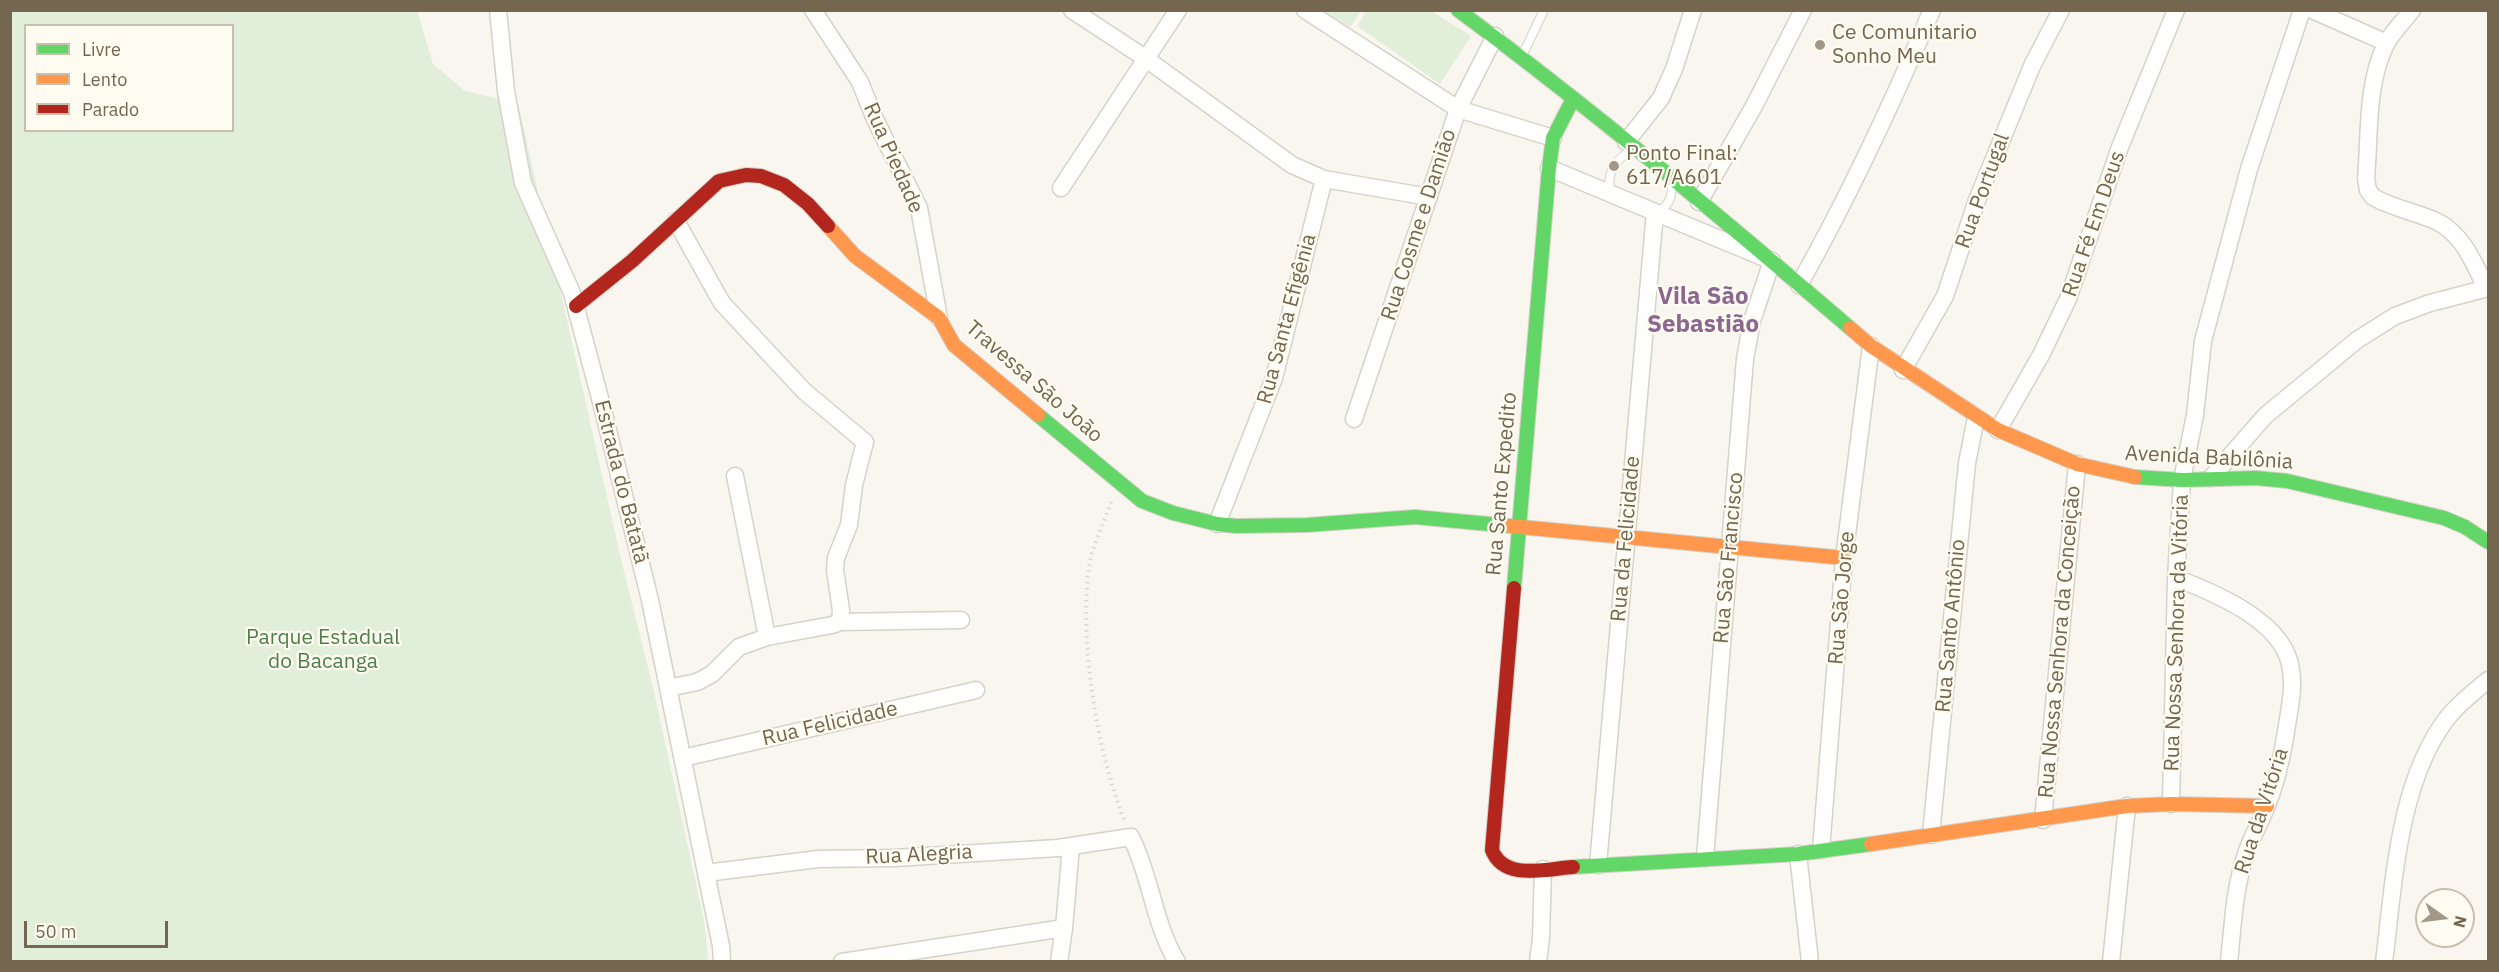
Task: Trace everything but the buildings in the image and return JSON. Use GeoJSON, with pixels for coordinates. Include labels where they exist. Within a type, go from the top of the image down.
{"type":"FeatureCollection","features":[{"type":"Feature","properties":{"kind":"street","name":"Estrada do Batatã"},"geometry":{"type":"LineString","coordinates":[[498,10],[506,91],[523,183],[572,293],[637,540],[721,946],[722,962]]}},
{"type":"Feature","properties":{"kind":"street","name":"Rua Piedade"},"geometry":{"type":"LineString","coordinates":[[813,10],[860,81],[874,117],[919,208],[939,318]]}},
{"type":"Feature","properties":{"kind":"street"},"geometry":{"type":"LineString","coordinates":[[1072,10],[1145,58],[1292,165],[1324,179],[1429,197]]}},
{"type":"Feature","properties":{"kind":"street"},"geometry":{"type":"LineString","coordinates":[[1061,188],[1178,10]]}},
{"type":"Feature","properties":{"kind":"street"},"geometry":{"type":"LineString","coordinates":[[1305,10],[1458,109],[1553,138]]}},
{"type":"Feature","properties":{"kind":"street","name":"Avenida Babilônia"},"geometry":{"type":"LineString","coordinates":[[1458,10],[1495,36],[1574,99],[1772,261],[1870,346],[1976,418],[1998,430],[2077,464],[2127,477],[2182,480],[2256,478],[2317,487],[2444,518],[2465,527],[2488,542]]}},
{"type":"Feature","properties":{"kind":"street"},"geometry":{"type":"LineString","coordinates":[[1631,146],[1660,98],[1674,69],[1693,10]]}},
{"type":"Feature","properties":{"kind":"street"},"geometry":{"type":"LineString","coordinates":[[1699,201],[1754,106],[1803,10]]}},
{"type":"Feature","properties":{"kind":"street"},"geometry":{"type":"LineString","coordinates":[[1799,285],[1832,226],[1890,109],[1932,10]]}},
{"type":"Feature","properties":{"kind":"street","name":"Rua Portugal"},"geometry":{"type":"LineString","coordinates":[[1903,370],[1946,296],[1977,200],[2032,66],[2061,10]]}},
{"type":"Feature","properties":{"kind":"street","name":"Rua Fé Em Deus"},"geometry":{"type":"LineString","coordinates":[[1998,430],[2041,355],[2068,299],[2120,147],[2176,10]]}},
{"type":"Feature","properties":{"kind":"street","name":"Rua Nossa Senhora da Vitória"},"geometry":{"type":"LineString","coordinates":[[2171,804],[2176,578],[2182,480],[2195,415],[2204,341],[2249,169],[2302,10]]}},
{"type":"Feature","properties":{"kind":"street"},"geometry":{"type":"LineString","coordinates":[[2312,10],[2386,43]]}},
{"type":"Feature","properties":{"kind":"street"},"geometry":{"type":"LineString","coordinates":[[2211,478],[2265,416],[2357,340],[2394,316],[2430,303],[2487,288],[2472,257],[2458,237],[2437,222],[2382,202],[2373,197],[2368,190],[2366,178],[2372,97],[2377,71],[2386,43],[2412,10]]}},
{"type":"Feature","properties":{"kind":"street","name":"Rua Cosme e Damião"},"geometry":{"type":"LineString","coordinates":[[1354,419],[1458,109],[1495,36]]}},
{"type":"Feature","properties":{"kind":"street","name":"Rua Santo Expedito"},"geometry":{"type":"LineString","coordinates":[[1543,869],[1507,870],[1494,860],[1492,850],[1549,168],[1553,138],[1574,99]]}},
{"type":"Feature","properties":{"kind":"street"},"geometry":{"type":"LineString","coordinates":[[1549,168],[1772,261]]}},
{"type":"Feature","properties":{"kind":"street","name":"Travessa São João"},"geometry":{"type":"LineString","coordinates":[[576,306],[632,261],[720,181],[746,175],[761,176],[784,185],[823,218],[838,239],[855,256],[939,318],[954,345],[1142,501],[1173,513],[1217,524],[1236,526],[1307,525],[1415,517],[1520,525]]}},
{"type":"Feature","properties":{"kind":"street","name":"Rua Santa Efigênia"},"geometry":{"type":"LineString","coordinates":[[1217,524],[1274,378],[1324,179]]}},
{"type":"Feature","properties":{"kind":"street","name":"Rua da Felicidade"},"geometry":{"type":"LineString","coordinates":[[1598,865],[1655,212]]}},
{"type":"Feature","properties":{"kind":"street"},"geometry":{"type":"LineString","coordinates":[[676,221],[722,303],[804,390],[865,442],[854,485],[849,525],[836,558],[840,622]]}},
{"type":"Feature","properties":{"kind":"street","name":"Rua São Francisco"},"geometry":{"type":"LineString","coordinates":[[1705,858],[1745,358],[1752,321],[1772,261]]}},
{"type":"Feature","properties":{"kind":"street","name":"Rua São Jorge"},"geometry":{"type":"LineString","coordinates":[[1821,850],[1844,558],[1870,346]]}},
{"type":"Feature","properties":{"kind":"street","name":"Rua Santo Antônio"},"geometry":{"type":"LineString","coordinates":[[1931,835],[1967,463],[1976,418]]}},
{"type":"Feature","properties":{"kind":"street","name":"Rua Nossa Senhora da Conceição"},"geometry":{"type":"LineString","coordinates":[[2043,820],[2077,464]]}},
{"type":"Feature","properties":{"kind":"street"},"geometry":{"type":"LineString","coordinates":[[735,476],[767,637]]}},
{"type":"Feature","properties":{"kind":"street"},"geometry":{"type":"LineString","coordinates":[[1520,525],[1844,558]]}},
{"type":"Feature","properties":{"kind":"street","name":"Rua da Vitória"},"geometry":{"type":"LineString","coordinates":[[2176,578],[2210,591],[2258,620],[2275,637],[2286,653],[2291,668],[2292,695],[2282,756],[2267,806],[2246,854],[2236,894],[2229,962]]}},
{"type":"Feature","properties":{"kind":"street"},"geometry":{"type":"LineString","coordinates":[[668,688],[698,682],[712,675],[739,647],[767,637],[840,622],[961,620]]}},
{"type":"Feature","properties":{"kind":"street"},"geometry":{"type":"LineString","coordinates":[[2384,962],[2403,820],[2413,788],[2430,748],[2447,718],[2464,699],[2488,680]]}},
{"type":"Feature","properties":{"kind":"street","name":"Rua Felicidade"},"geometry":{"type":"LineString","coordinates":[[682,758],[976,690]]}},
{"type":"Feature","properties":{"kind":"street"},"geometry":{"type":"LineString","coordinates":[[1538,962],[1543,869],[1798,854],[2127,806],[2171,804],[2267,806]]}},
{"type":"Feature","properties":{"kind":"street"},"geometry":{"type":"LineString","coordinates":[[2111,962],[2127,806]]}},
{"type":"Feature","properties":{"kind":"street"},"geometry":{"type":"LineString","coordinates":[[1131,837],[1142,860],[1168,947],[1177,962]]}},
{"type":"Feature","properties":{"kind":"street","name":"Rua Alegria"},"geometry":{"type":"LineString","coordinates":[[706,873],[818,859],[894,858],[1071,846],[1131,837]]}},
{"type":"Feature","properties":{"kind":"street"},"geometry":{"type":"LineString","coordinates":[[1059,962],[1071,846]]}},
{"type":"Feature","properties":{"kind":"street"},"geometry":{"type":"LineString","coordinates":[[1798,854],[1810,962]]}},
{"type":"Feature","properties":{"kind":"street"},"geometry":{"type":"LineString","coordinates":[[842,962],[1064,928]]}},
{"type":"Feature","properties":{"kind":"lane"},"geometry":{"type":"LineString","coordinates":[[1521,57],[1544,10]]}},
{"type":"Feature","properties":{"kind":"lane"},"geometry":{"type":"LineString","coordinates":[[1611,194],[1609,182],[1614,166],[1631,146]]}},
{"type":"Feature","properties":{"kind":"lane"},"geometry":{"type":"LineString","coordinates":[[1655,212],[1663,209],[1669,201],[1672,190],[1670,178]]}},
{"type":"Feature","properties":{"kind":"path"},"geometry":{"type":"LineString","coordinates":[[1118,482],[1089,565],[1087,620],[1096,711],[1114,794],[1131,837]]}},
{"type":"Feature","properties":{"kind":"green space"},"geometry":{"type":"Polygon","coordinates":[[[1367,10],[1431,11],[1471,36],[1440,84],[1357,26],[1367,10]]]}},
{"type":"Feature","properties":{"kind":"green space","name":"Parque Estadual do Bacanga"},"geometry":{"type":"Polygon","coordinates":[[[10,11],[417,11],[433,64],[465,91],[508,101],[520,112],[621,559],[652,683],[704,920],[708,961],[11,961],[10,11]]]}},
{"type":"Feature","properties":{"kind":"green space"},"geometry":{"type":"Polygon","coordinates":[[[1325,11],[1361,11],[1350,27],[1325,11]]]}},
{"type":"Feature","properties":{"kind":"traffic: fast"},"geometry":{"type":"LineString","coordinates":[[1458,10],[1657,165],[1850,328]]}},
{"type":"Feature","properties":{"kind":"traffic: fast"},"geometry":{"type":"LineString","coordinates":[[1514,588],[1549,168],[1553,138],[1573,99]]}},
{"type":"Feature","properties":{"kind":"traffic: fast"},"geometry":{"type":"LineString","coordinates":[[1038,415],[1142,501],[1173,513],[1217,524],[1307,525],[1415,517],[1510,526]]}},
{"type":"Feature","properties":{"kind":"traffic: fast"},"geometry":{"type":"LineString","coordinates":[[2135,477],[2182,480],[2256,478],[2287,481],[2444,518],[2465,527],[2488,542]]}},
{"type":"Feature","properties":{"kind":"traffic: fast"},"geometry":{"type":"LineString","coordinates":[[1573,867],[1798,854],[1871,844]]}},
{"type":"Feature","properties":{"kind":"traffic: slow"},"geometry":{"type":"LineString","coordinates":[[828,226],[855,256],[939,318],[954,345],[1038,415]]}},
{"type":"Feature","properties":{"kind":"traffic: slow"},"geometry":{"type":"LineString","coordinates":[[1850,328],[1871,346],[1998,430],[2077,464],[2135,477]]}},
{"type":"Feature","properties":{"kind":"traffic: slow"},"geometry":{"type":"LineString","coordinates":[[1510,526],[1844,558]]}},
{"type":"Feature","properties":{"kind":"traffic: slow"},"geometry":{"type":"LineString","coordinates":[[1871,844],[2127,806],[2171,804],[2267,806]]}},
{"type":"Feature","properties":{"kind":"traffic: jam"},"geometry":{"type":"LineString","coordinates":[[576,306],[632,261],[719,181],[746,175],[761,176],[784,185],[808,204],[828,226]]}},
{"type":"Feature","properties":{"kind":"traffic: jam"},"geometry":{"type":"LineString","coordinates":[[1514,588],[1492,850],[1498,860],[1516,870],[1538,871],[1573,867]]}},
{"type":"Feature","properties":{"kind":"place","name":"Ce Comunitario Sonho Meu"},"geometry":{"type":"Point","coordinates":[1820,45]}},
{"type":"Feature","properties":{"kind":"place","name":"Ponto Final: 617/A601"},"geometry":{"type":"Point","coordinates":[1614,166]}},
{"type":"Feature","properties":{"kind":"district","name":"Vila São Sebastião"},"geometry":{"type":"Point","coordinates":[1703,311]}}]}
